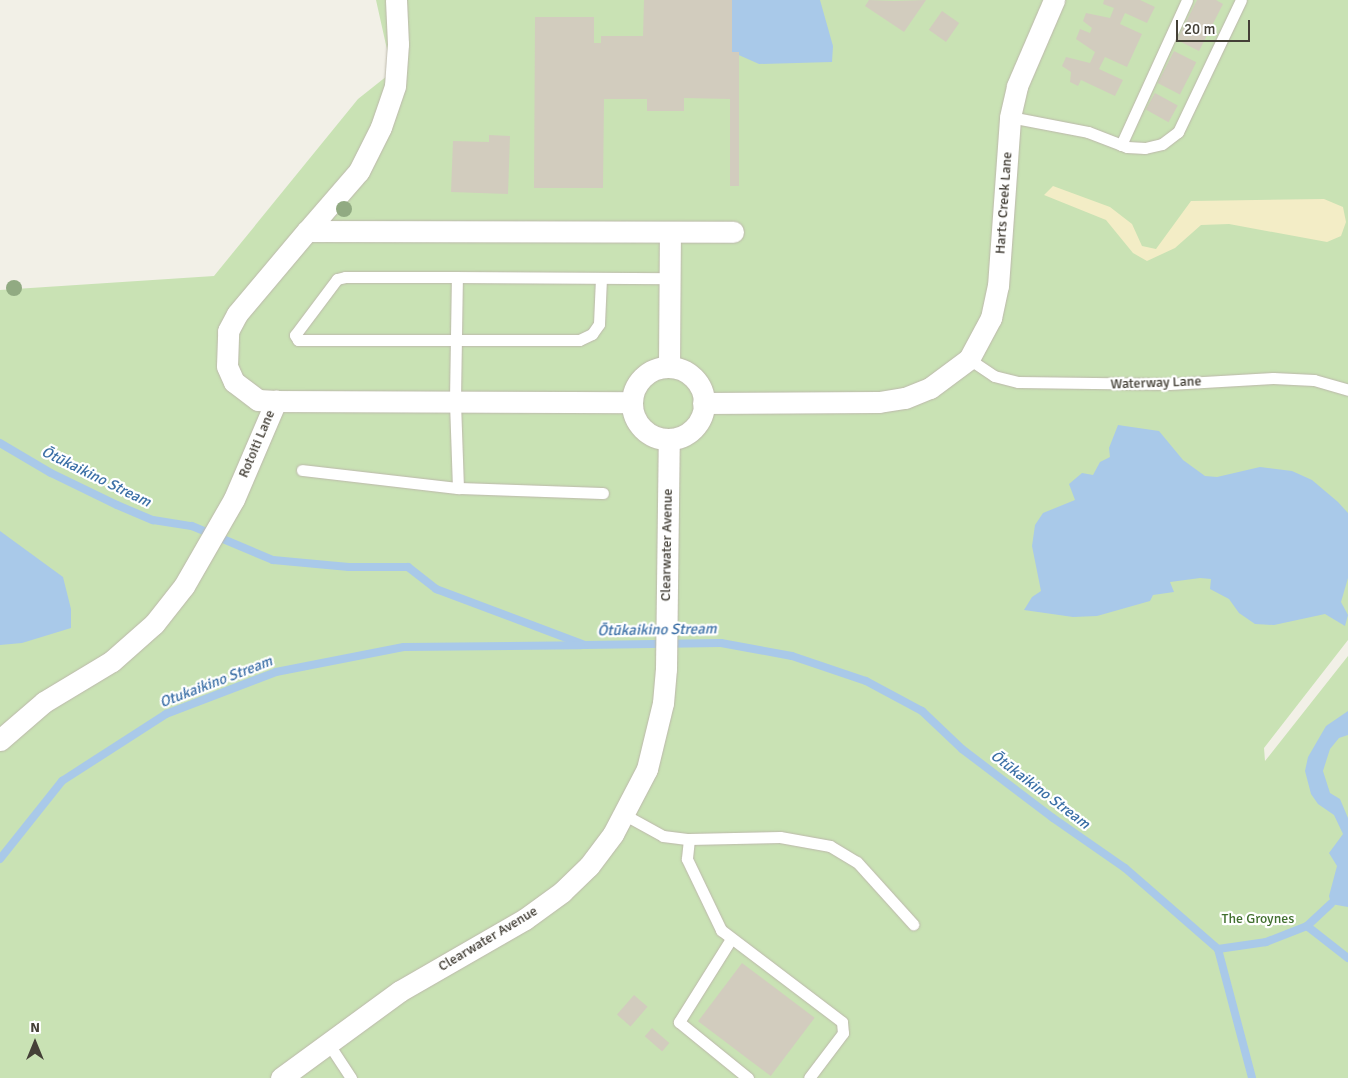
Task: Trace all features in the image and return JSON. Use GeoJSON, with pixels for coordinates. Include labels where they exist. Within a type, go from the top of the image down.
{"type":"FeatureCollection","features":[{"type":"Feature","properties":{"kind":"street"},"geometry":{"type":"LineString","coordinates":[[276,401],[258,400],[234,382],[227,366],[228,331],[237,314],[359,170],[381,128],[395,86],[398,44],[396,0]]}},
{"type":"Feature","properties":{"kind":"street","name":"Harts Creek Lane"},"geometry":{"type":"LineString","coordinates":[[704,403],[879,402],[905,398],[930,388],[969,359],[992,318],[998,286],[1010,117],[1017,86],[1054,0]]}},
{"type":"Feature","properties":{"kind":"street"},"geometry":{"type":"LineString","coordinates":[[308,232],[733,232]]}},
{"type":"Feature","properties":{"kind":"street"},"geometry":{"type":"LineString","coordinates":[[670,232],[670,367]]}},
{"type":"Feature","properties":{"kind":"street"},"geometry":{"type":"LineString","coordinates":[[670,367],[690,374],[697,383],[704,403],[697,424],[680,437],[669,439],[657,437],[639,424],[632,402],[639,381],[648,373],[670,367]]}},
{"type":"Feature","properties":{"kind":"street","name":"Rotoiti Lane"},"geometry":{"type":"LineString","coordinates":[[0,740],[44,702],[112,661],[137,642],[154,624],[195,568],[234,499],[276,401],[455,400],[632,402]]}},
{"type":"Feature","properties":{"kind":"street","name":"Clearwater Avenue"},"geometry":{"type":"LineString","coordinates":[[285,1077],[400,991],[525,919],[562,892],[589,866],[625,815],[647,769],[657,735],[666,669],[669,439]]}},
{"type":"Feature","properties":{"kind":"lane"},"geometry":{"type":"LineString","coordinates":[[1121,144],[1187,0]]}},
{"type":"Feature","properties":{"kind":"lane"},"geometry":{"type":"LineString","coordinates":[[1010,117],[1088,132],[1121,144],[1145,148],[1162,144],[1178,132],[1240,0]]}},
{"type":"Feature","properties":{"kind":"lane"},"geometry":{"type":"LineString","coordinates":[[601,278],[599,324],[592,334],[579,340],[298,340],[295,335],[337,279],[457,276],[670,278]]}},
{"type":"Feature","properties":{"kind":"lane"},"geometry":{"type":"LineString","coordinates":[[457,276],[455,400],[458,488]]}},
{"type":"Feature","properties":{"kind":"lane","name":"Waterway Lane"},"geometry":{"type":"LineString","coordinates":[[969,359],[994,376],[1018,382],[1169,384],[1273,378],[1314,380],[1348,390]]}},
{"type":"Feature","properties":{"kind":"lane"},"geometry":{"type":"LineString","coordinates":[[302,470],[458,488],[603,494]]}},
{"type":"Feature","properties":{"kind":"lane"},"geometry":{"type":"LineString","coordinates":[[625,815],[663,836],[689,839],[780,837],[830,846],[857,862],[913,924]]}},
{"type":"Feature","properties":{"kind":"lane"},"geometry":{"type":"LineString","coordinates":[[689,839],[687,859],[713,919],[731,939],[747,947],[842,1022],[844,1033],[809,1078]]}},
{"type":"Feature","properties":{"kind":"lane"},"geometry":{"type":"LineString","coordinates":[[731,939],[679,1022],[748,1078]]}},
{"type":"Feature","properties":{"kind":"lane"},"geometry":{"type":"LineString","coordinates":[[328,1043],[351,1078]]}},
{"type":"Feature","properties":{"kind":"green space","name":"The Groynes"},"geometry":{"type":"Polygon","coordinates":[[[376,0],[1348,0],[1348,640],[1264,748],[1265,761],[1348,656],[1348,1078],[0,1078],[0,290],[214,276],[358,99],[392,72],[376,0]]]}},
{"type":"Feature","properties":{"kind":"sand"},"geometry":{"type":"Polygon","coordinates":[[[1053,186],[1110,207],[1132,224],[1142,246],[1156,249],[1191,201],[1324,199],[1343,207],[1346,222],[1341,236],[1327,242],[1229,224],[1201,225],[1175,248],[1147,261],[1133,253],[1106,220],[1044,195],[1053,186]]]}},
{"type":"Feature","properties":{"kind":"water"},"geometry":{"type":"Polygon","coordinates":[[[732,0],[820,0],[833,46],[832,62],[759,64],[732,52],[732,0]]]}},
{"type":"Feature","properties":{"kind":"water"},"geometry":{"type":"Polygon","coordinates":[[[1118,425],[1159,431],[1183,460],[1205,476],[1217,477],[1260,467],[1292,471],[1312,480],[1338,502],[1348,513],[1348,578],[1341,602],[1348,615],[1345,626],[1325,614],[1274,625],[1255,624],[1239,613],[1229,599],[1210,589],[1211,579],[1200,578],[1170,582],[1174,592],[1153,595],[1150,601],[1097,616],[1073,617],[1024,610],[1032,597],[1041,591],[1032,546],[1035,525],[1043,513],[1075,500],[1069,484],[1082,473],[1093,475],[1100,462],[1110,457],[1109,448],[1118,425]]]}},
{"type":"Feature","properties":{"kind":"water"},"geometry":{"type":"Polygon","coordinates":[[[0,531],[63,577],[71,609],[71,628],[22,643],[0,645],[0,531]]]}},
{"type":"Feature","properties":{"kind":"water"},"geometry":{"type":"Polygon","coordinates":[[[1348,711],[1348,735],[1339,738],[1330,749],[1323,771],[1330,793],[1340,799],[1348,818],[1348,907],[1331,904],[1329,896],[1337,866],[1329,853],[1343,834],[1334,815],[1318,804],[1311,794],[1305,771],[1308,757],[1326,726],[1348,711]]]}},
{"type":"Feature","properties":{"kind":"building"},"geometry":{"type":"Polygon","coordinates":[[[644,0],[732,0],[732,52],[739,52],[739,186],[730,186],[730,99],[684,98],[684,111],[647,111],[647,99],[604,99],[603,188],[534,188],[535,17],[594,17],[594,43],[601,43],[601,36],[643,36],[644,0]]]}},
{"type":"Feature","properties":{"kind":"building"},"geometry":{"type":"Polygon","coordinates":[[[869,0],[926,0],[904,32],[865,6],[869,0]]]}},
{"type":"Feature","properties":{"kind":"building"},"geometry":{"type":"Polygon","coordinates":[[[1104,0],[1140,0],[1155,7],[1147,23],[1125,13],[1120,24],[1142,34],[1127,67],[1105,57],[1099,69],[1123,80],[1115,96],[1081,80],[1078,86],[1070,82],[1071,72],[1062,66],[1066,57],[1090,63],[1095,52],[1076,39],[1080,29],[1090,33],[1092,28],[1083,21],[1086,13],[1110,18],[1114,8],[1103,4],[1104,0]]]}},
{"type":"Feature","properties":{"kind":"building"},"geometry":{"type":"Polygon","coordinates":[[[1197,0],[1216,0],[1223,4],[1199,51],[1177,40],[1197,0]]]}},
{"type":"Feature","properties":{"kind":"building"},"geometry":{"type":"Polygon","coordinates":[[[942,11],[959,23],[946,42],[929,30],[942,11]]]}},
{"type":"Feature","properties":{"kind":"building"},"geometry":{"type":"Polygon","coordinates":[[[1174,51],[1196,62],[1180,94],[1158,83],[1174,51]]]}},
{"type":"Feature","properties":{"kind":"building"},"geometry":{"type":"Polygon","coordinates":[[[1155,93],[1178,106],[1169,122],[1146,110],[1155,93]]]}},
{"type":"Feature","properties":{"kind":"building"},"geometry":{"type":"Polygon","coordinates":[[[489,135],[510,136],[508,194],[451,192],[453,141],[489,142],[489,135]]]}},
{"type":"Feature","properties":{"kind":"building"},"geometry":{"type":"Polygon","coordinates":[[[742,963],[815,1018],[771,1076],[698,1021],[742,963]]]}},
{"type":"Feature","properties":{"kind":"building"},"geometry":{"type":"Polygon","coordinates":[[[634,995],[648,1007],[631,1026],[617,1015],[634,995]]]}},
{"type":"Feature","properties":{"kind":"building"},"geometry":{"type":"Polygon","coordinates":[[[652,1028],[669,1043],[662,1051],[645,1036],[652,1028]]]}},
{"type":"Feature","properties":{"kind":"waterway","name":"Ōtūkaikino Stream"},"geometry":{"type":"LineString","coordinates":[[0,443],[51,473],[117,505],[153,520],[192,526],[273,560],[349,567],[408,567],[436,589],[585,645],[721,643],[792,656],[866,681],[922,711],[962,749],[1053,818],[1125,868],[1218,949],[1252,1078]]}},
{"type":"Feature","properties":{"kind":"waterway","name":"Otukaikino Stream"},"geometry":{"type":"LineString","coordinates":[[0,859],[62,781],[166,714],[276,672],[404,647],[581,645]]}},
{"type":"Feature","properties":{"kind":"waterway"},"geometry":{"type":"LineString","coordinates":[[1218,949],[1266,942],[1307,926],[1331,904]]}},
{"type":"Feature","properties":{"kind":"waterway"},"geometry":{"type":"LineString","coordinates":[[1307,926],[1348,958]]}}]}
